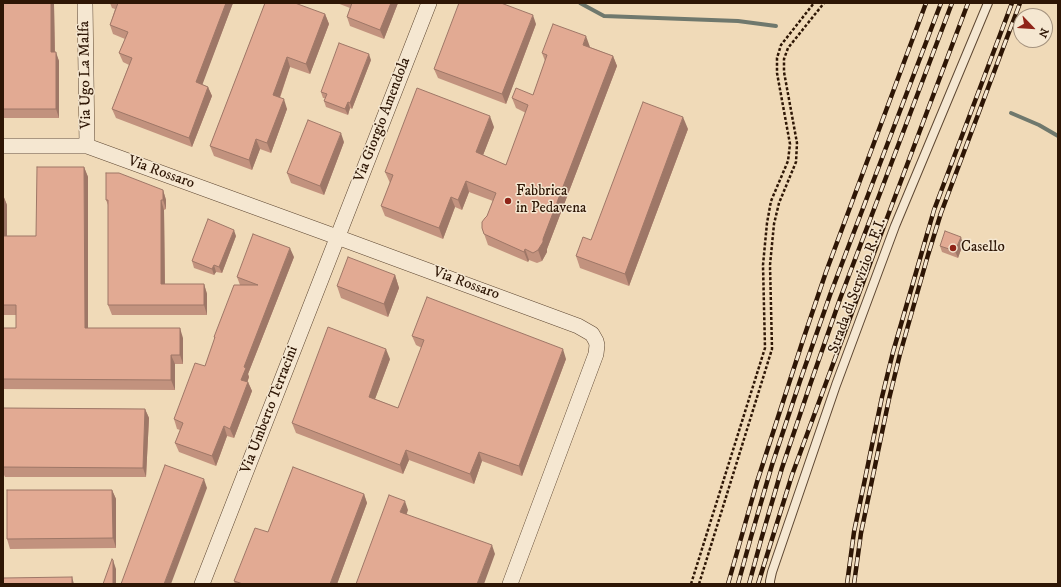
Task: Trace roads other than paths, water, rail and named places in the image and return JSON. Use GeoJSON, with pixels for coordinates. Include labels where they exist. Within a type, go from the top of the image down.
{"type":"FeatureCollection","features":[{"type":"Feature","properties":{"kind":"street","name":"Via Ugo La Malfa"},"geometry":{"type":"LineString","coordinates":[[85,3],[87,146]]}},
{"type":"Feature","properties":{"kind":"street","name":"Via Giorgio Amendola"},"geometry":{"type":"LineString","coordinates":[[337,236],[429,3]]}},
{"type":"Feature","properties":{"kind":"street","name":"Via Rossaro"},"geometry":{"type":"LineString","coordinates":[[3,146],[87,146],[337,236],[578,326],[592,334],[596,341],[597,349],[592,367],[510,584]]}},
{"type":"Feature","properties":{"kind":"street","name":"Via Umberto Terracini"},"geometry":{"type":"LineString","coordinates":[[202,584],[337,236]]}},
{"type":"Feature","properties":{"kind":"lane","name":"Strada di Servizio R.F.I."},"geometry":{"type":"LineString","coordinates":[[770,584],[772,572],[834,392],[894,226],[988,3]]}},
{"type":"Feature","properties":{"kind":"waterway"},"geometry":{"type":"LineString","coordinates":[[580,3],[604,16],[738,21],[776,26]]}},
{"type":"Feature","properties":{"kind":"waterway"},"geometry":{"type":"LineString","coordinates":[[1011,113],[1039,125],[1058,136]]}},
{"type":"Feature","properties":{"kind":"railway"},"geometry":{"type":"LineString","coordinates":[[728,584],[757,482],[826,272],[926,3]]}},
{"type":"Feature","properties":{"kind":"railway"},"geometry":{"type":"LineString","coordinates":[[738,584],[772,465],[830,295],[941,3]]}},
{"type":"Feature","properties":{"kind":"railway"},"geometry":{"type":"LineString","coordinates":[[749,584],[782,468],[840,299],[952,3]]}},
{"type":"Feature","properties":{"kind":"railway"},"geometry":{"type":"LineString","coordinates":[[758,584],[792,475],[968,3]]}},
{"type":"Feature","properties":{"kind":"railway"},"geometry":{"type":"LineString","coordinates":[[847,584],[854,532],[882,397],[893,352],[934,210],[1012,3]]}},
{"type":"Feature","properties":{"kind":"railway"},"geometry":{"type":"LineString","coordinates":[[854,584],[861,533],[889,399],[928,255],[941,213],[1020,3]]}},
{"type":"Feature","properties":{"kind":"place","name":"Fabbrica in Pedavena"},"geometry":{"type":"Point","coordinates":[508,201]}},
{"type":"Feature","properties":{"kind":"place","name":"Casello"},"geometry":{"type":"Point","coordinates":[953,248]}}]}
